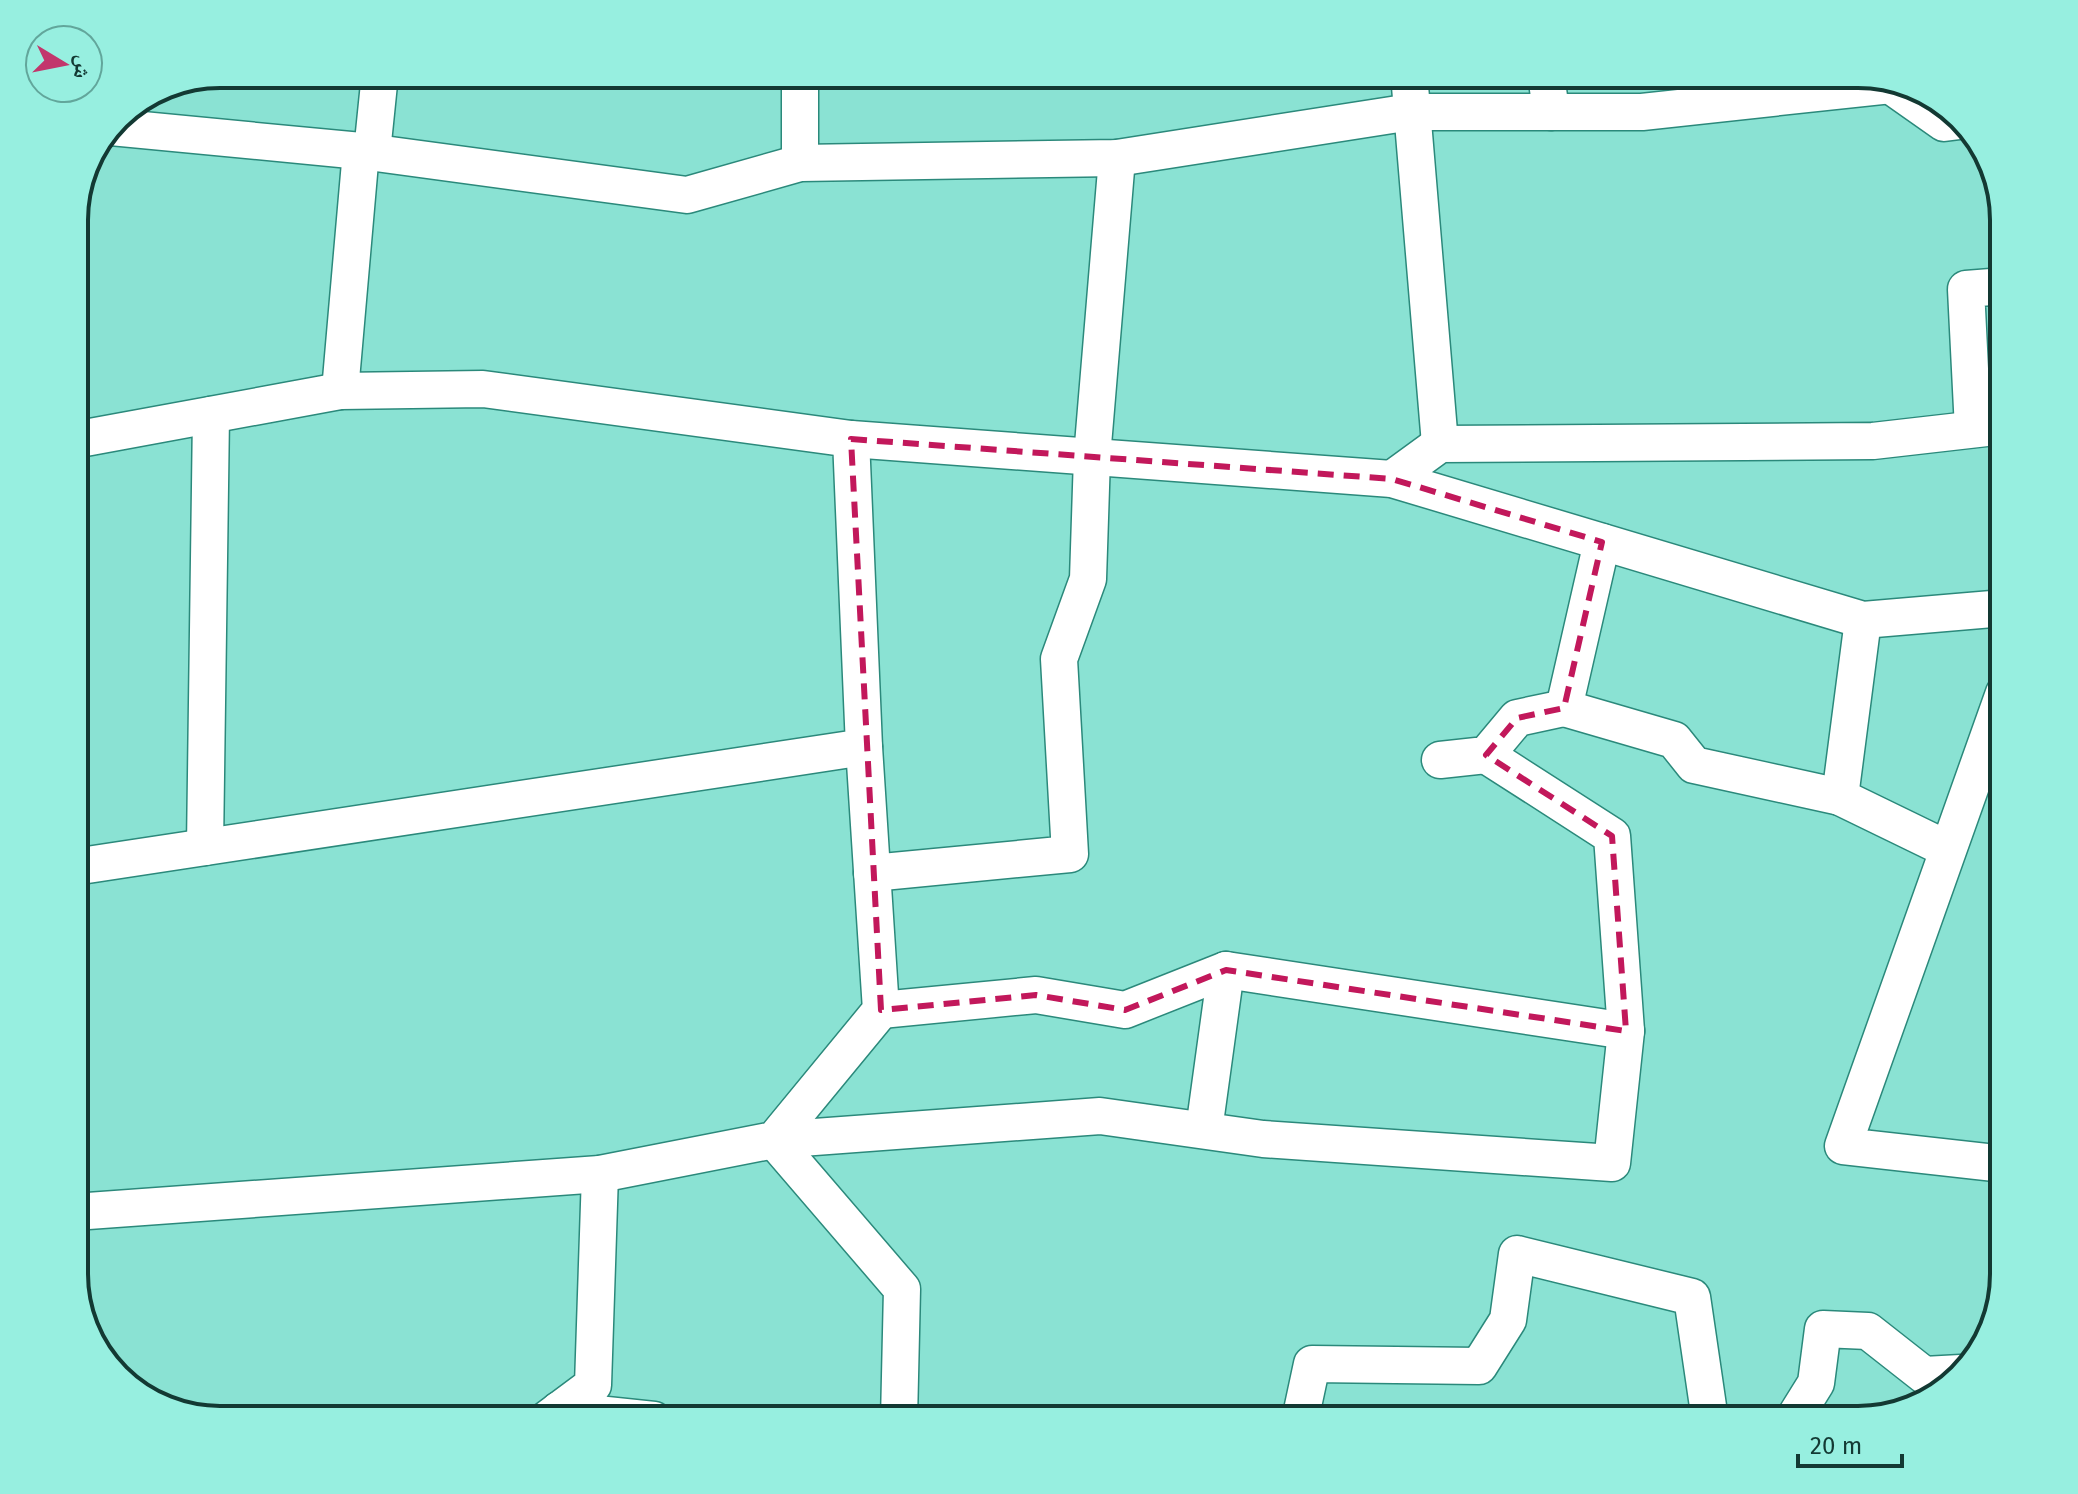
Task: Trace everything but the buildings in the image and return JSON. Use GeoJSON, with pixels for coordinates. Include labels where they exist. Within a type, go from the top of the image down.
{"type":"FeatureCollection","features":[{"type":"Feature","properties":{"kind":"street"},"geometry":{"type":"LineString","coordinates":[[340,391],[367,152],[378,88]]}},
{"type":"Feature","properties":{"kind":"street"},"geometry":{"type":"LineString","coordinates":[[800,88],[800,163]]}},
{"type":"Feature","properties":{"kind":"street"},"geometry":{"type":"LineString","coordinates":[[1410,88],[1440,444]]}},
{"type":"Feature","properties":{"kind":"street"},"geometry":{"type":"LineString","coordinates":[[1548,88],[1551,112]]}},
{"type":"Feature","properties":{"kind":"street"},"geometry":{"type":"LineString","coordinates":[[126,128],[367,152],[687,195],[800,163],[1117,158],[1411,112],[1642,112],[1860,88]]}},
{"type":"Feature","properties":{"kind":"street"},"geometry":{"type":"LineString","coordinates":[[1911,100],[1946,123]]}},
{"type":"Feature","properties":{"kind":"street"},"geometry":{"type":"LineString","coordinates":[[872,873],[1070,854],[1059,659],[1088,579],[1092,457],[1117,158]]}},
{"type":"Feature","properties":{"kind":"street"},"geometry":{"type":"LineString","coordinates":[[1392,479],[1440,444],[1873,441],[1988,427],[1966,289],[1990,287]]}},
{"type":"Feature","properties":{"kind":"street"},"geometry":{"type":"LineString","coordinates":[[88,437],[340,391],[483,389],[851,439],[1392,479],[1863,620],[1990,609]]}},
{"type":"Feature","properties":{"kind":"street"},"geometry":{"type":"LineString","coordinates":[[205,847],[211,415]]}},
{"type":"Feature","properties":{"kind":"street"},"geometry":{"type":"LineString","coordinates":[[774,1140],[881,1010],[864,747],[851,439]]}},
{"type":"Feature","properties":{"kind":"street"},"geometry":{"type":"LineString","coordinates":[[1564,708],[1602,542]]}},
{"type":"Feature","properties":{"kind":"street"},"geometry":{"type":"LineString","coordinates":[[1840,797],[1863,620]]}},
{"type":"Feature","properties":{"kind":"street"},"geometry":{"type":"LineString","coordinates":[[1486,755],[1517,718],[1564,708],[1674,740],[1694,765],[1840,797],[1947,849]]}},
{"type":"Feature","properties":{"kind":"street"},"geometry":{"type":"LineString","coordinates":[[88,865],[864,747]]}},
{"type":"Feature","properties":{"kind":"street"},"geometry":{"type":"LineString","coordinates":[[88,1211],[600,1174],[774,1140],[1100,1116],[1263,1139],[1612,1163],[1626,1031],[1612,836],[1486,755],[1440,760]]}},
{"type":"Feature","properties":{"kind":"street"},"geometry":{"type":"LineString","coordinates":[[1990,773],[1947,849],[1843,1146],[1990,1162]]}},
{"type":"Feature","properties":{"kind":"street"},"geometry":{"type":"LineString","coordinates":[[881,1010],[1036,995],[1125,1010],[1226,970],[1626,1031]]}},
{"type":"Feature","properties":{"kind":"street"},"geometry":{"type":"LineString","coordinates":[[1204,1130],[1226,970]]}},
{"type":"Feature","properties":{"kind":"street"},"geometry":{"type":"LineString","coordinates":[[774,1140],[902,1289],[899,1406]]}},
{"type":"Feature","properties":{"kind":"street"},"geometry":{"type":"LineString","coordinates":[[564,1406],[593,1385],[600,1174]]}},
{"type":"Feature","properties":{"kind":"street"},"geometry":{"type":"LineString","coordinates":[[1303,1406],[1312,1364],[1479,1366],[1508,1320],[1517,1254],[1692,1297],[1708,1406]]}},
{"type":"Feature","properties":{"kind":"street"},"geometry":{"type":"LineString","coordinates":[[1802,1406],[1816,1383],[1823,1329],[1868,1331],[1924,1375],[1944,1374]]}},
{"type":"Feature","properties":{"kind":"highlighted area"},"geometry":{"type":"Polygon","coordinates":[[[851,439],[1392,479],[1602,542],[1564,708],[1517,718],[1486,755],[1612,836],[1626,1031],[1226,970],[1125,1010],[1036,995],[881,1010],[851,439]]]}}]}
